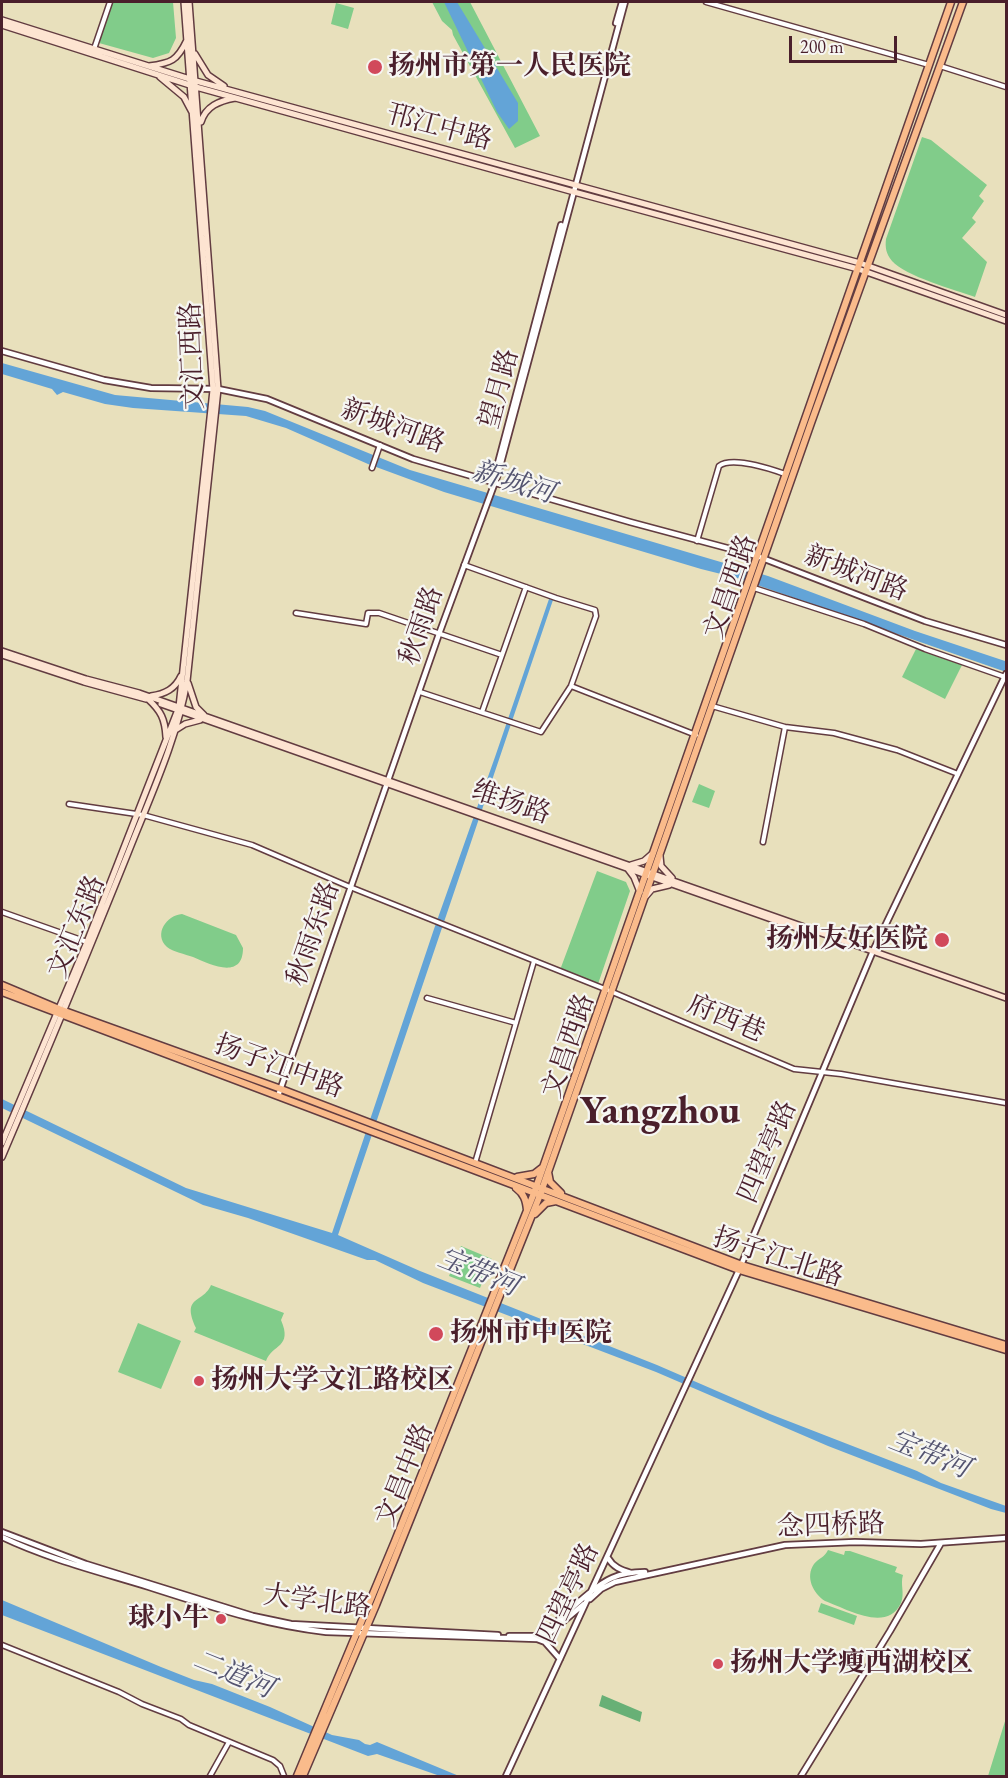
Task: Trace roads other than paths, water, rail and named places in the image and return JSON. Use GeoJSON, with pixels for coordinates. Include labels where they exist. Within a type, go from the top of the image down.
{"type":"FeatureCollection","features":[{"type":"Feature","properties":{"kind":"main road","name":"文汇西路"},"geometry":{"type":"LineString","coordinates":[[180,710],[187,681],[216,389],[199,127],[184,2]]}},
{"type":"Feature","properties":{"kind":"main road","name":"文汇西路"},"geometry":{"type":"LineString","coordinates":[[189,2],[193,50],[193,113],[216,389]]}},
{"type":"Feature","properties":{"kind":"main road","name":"文昌西路"},"geometry":{"type":"LineString","coordinates":[[538,1190],[698,735],[747,583],[760,558],[863,268],[928,64],[951,2]]}},
{"type":"Feature","properties":{"kind":"main road","name":"文昌西路"},"geometry":{"type":"LineString","coordinates":[[698,735],[712,706],[761,569],[760,558],[785,474],[963,2]]}},
{"type":"Feature","properties":{"kind":"main road","name":"邗江中路"},"geometry":{"type":"LineString","coordinates":[[2,20],[194,83]]}},
{"type":"Feature","properties":{"kind":"main road","name":"邗江中路"},"geometry":{"type":"LineString","coordinates":[[2,25],[157,74],[863,268]]}},
{"type":"Feature","properties":{"kind":"main road"},"geometry":{"type":"LineString","coordinates":[[147,66],[175,60],[187,38]]}},
{"type":"Feature","properties":{"kind":"main road"},"geometry":{"type":"LineString","coordinates":[[193,50],[208,75],[236,95]]}},
{"type":"Feature","properties":{"kind":"main road"},"geometry":{"type":"LineString","coordinates":[[157,74],[184,97],[193,113]]}},
{"type":"Feature","properties":{"kind":"main road"},"geometry":{"type":"LineString","coordinates":[[199,127],[204,114],[212,106],[236,95]]}},
{"type":"Feature","properties":{"kind":"main road"},"geometry":{"type":"LineString","coordinates":[[863,268],[1006,315]]}},
{"type":"Feature","properties":{"kind":"main road"},"geometry":{"type":"LineString","coordinates":[[863,268],[1006,321]]}},
{"type":"Feature","properties":{"kind":"main road","name":"文汇西路"},"geometry":{"type":"LineString","coordinates":[[180,710],[213,416]]}},
{"type":"Feature","properties":{"kind":"main road","name":"维扬路"},"geometry":{"type":"LineString","coordinates":[[2,653],[84,682],[149,698],[1006,1000]]}},
{"type":"Feature","properties":{"kind":"main road"},"geometry":{"type":"LineString","coordinates":[[166,739],[165,720],[149,698],[167,692],[178,682],[184,669]]}},
{"type":"Feature","properties":{"kind":"main road"},"geometry":{"type":"LineString","coordinates":[[174,731],[185,724],[204,718],[196,707],[187,681]]}},
{"type":"Feature","properties":{"kind":"main road","name":"文汇东路"},"geometry":{"type":"LineString","coordinates":[[60,1012],[174,731],[180,710]]}},
{"type":"Feature","properties":{"kind":"main road","name":"文汇东路"},"geometry":{"type":"LineString","coordinates":[[2,1143],[60,1012],[140,814],[166,739],[180,710]]}},
{"type":"Feature","properties":{"kind":"main road"},"geometry":{"type":"LineString","coordinates":[[656,855],[665,873],[674,882],[660,885],[642,894],[628,866],[656,855]]}},
{"type":"Feature","properties":{"kind":"main road","name":"扬子江中路"},"geometry":{"type":"LineString","coordinates":[[2,985],[60,1012]]}},
{"type":"Feature","properties":{"kind":"main road","name":"扬子江中路"},"geometry":{"type":"LineString","coordinates":[[2,992],[367,1126],[475,1163],[511,1180]]}},
{"type":"Feature","properties":{"kind":"main road","name":"文汇东路"},"geometry":{"type":"LineString","coordinates":[[2,1157],[10,1129]]}},
{"type":"Feature","properties":{"kind":"main road","name":"扬子江中路"},"geometry":{"type":"LineString","coordinates":[[376,1129],[538,1190]]}},
{"type":"Feature","properties":{"kind":"main road"},"geometry":{"type":"LineString","coordinates":[[527,1210],[522,1192],[511,1180],[546,1169],[550,1182],[566,1197]]}},
{"type":"Feature","properties":{"kind":"main road","name":"扬子江北路"},"geometry":{"type":"LineString","coordinates":[[538,1190],[566,1197],[741,1268],[1006,1345]]}},
{"type":"Feature","properties":{"kind":"main road","name":"扬子江北路"},"geometry":{"type":"LineString","coordinates":[[538,1190],[557,1201],[741,1268],[1006,1350]]}},
{"type":"Feature","properties":{"kind":"main road","name":"文昌中路"},"geometry":{"type":"LineString","coordinates":[[303,1776],[490,1310],[527,1210],[538,1190]]}},
{"type":"Feature","properties":{"kind":"main road","name":"文昌中路"},"geometry":{"type":"LineString","coordinates":[[495,1297],[527,1228],[538,1190]]}},
{"type":"Feature","properties":{"kind":"main road"},"geometry":{"type":"LineString","coordinates":[[527,1228],[539,1208],[546,1203],[557,1201]]}},
{"type":"Feature","properties":{"kind":"main road","name":"文昌中路"},"geometry":{"type":"LineString","coordinates":[[297,1776],[316,1740]]}},
{"type":"Feature","properties":{"kind":"street"},"geometry":{"type":"LineString","coordinates":[[94,49],[110,2]]}},
{"type":"Feature","properties":{"kind":"street","name":"望月路"},"geometry":{"type":"LineString","coordinates":[[494,481],[494,473],[623,2]]}},
{"type":"Feature","properties":{"kind":"street"},"geometry":{"type":"LineString","coordinates":[[706,2],[928,64]]}},
{"type":"Feature","properties":{"kind":"street"},"geometry":{"type":"LineString","coordinates":[[940,66],[1006,87]]}},
{"type":"Feature","properties":{"kind":"street","name":"新城河路"},"geometry":{"type":"LineString","coordinates":[[2,351],[104,380],[151,388],[216,389],[267,399],[413,459],[760,558],[925,621],[1006,645]]}},
{"type":"Feature","properties":{"kind":"street"},"geometry":{"type":"LineString","coordinates":[[372,468],[380,445]]}},
{"type":"Feature","properties":{"kind":"street"},"geometry":{"type":"LineString","coordinates":[[697,541],[719,466],[723,463],[750,464],[785,474]]}},
{"type":"Feature","properties":{"kind":"street","name":"秋雨路"},"geometry":{"type":"LineString","coordinates":[[388,782],[494,481]]}},
{"type":"Feature","properties":{"kind":"street"},"geometry":{"type":"LineString","coordinates":[[420,692],[541,732],[571,686],[596,616],[596,611],[463,564]]}},
{"type":"Feature","properties":{"kind":"street"},"geometry":{"type":"LineString","coordinates":[[482,712],[526,587]]}},
{"type":"Feature","properties":{"kind":"street"},"geometry":{"type":"LineString","coordinates":[[754,587],[864,624],[925,649],[1006,675]]}},
{"type":"Feature","properties":{"kind":"street"},"geometry":{"type":"LineString","coordinates":[[296,613],[366,624],[368,613],[379,613],[502,655]]}},
{"type":"Feature","properties":{"kind":"street","name":"四望亭路"},"geometry":{"type":"LineString","coordinates":[[506,1776],[741,1268],[873,952],[1006,675]]}},
{"type":"Feature","properties":{"kind":"street"},"geometry":{"type":"LineString","coordinates":[[571,686],[698,735]]}},
{"type":"Feature","properties":{"kind":"street"},"geometry":{"type":"LineString","coordinates":[[712,706],[785,727],[834,733],[897,750],[958,774]]}},
{"type":"Feature","properties":{"kind":"street"},"geometry":{"type":"LineString","coordinates":[[763,842],[785,727]]}},
{"type":"Feature","properties":{"kind":"street","name":"秋雨东路"},"geometry":{"type":"LineString","coordinates":[[280,1093],[388,782]]}},
{"type":"Feature","properties":{"kind":"street","name":"府西巷"},"geometry":{"type":"LineString","coordinates":[[69,804],[140,814],[252,845],[350,887],[608,990],[794,1069],[1006,1103]]}},
{"type":"Feature","properties":{"kind":"street"},"geometry":{"type":"LineString","coordinates":[[2,912],[87,942]]}},
{"type":"Feature","properties":{"kind":"street"},"geometry":{"type":"LineString","coordinates":[[475,1163],[534,961]]}},
{"type":"Feature","properties":{"kind":"street"},"geometry":{"type":"LineString","coordinates":[[427,998],[516,1023]]}},
{"type":"Feature","properties":{"kind":"street","name":"大学北路"},"geometry":{"type":"LineString","coordinates":[[2,1532],[86,1564],[253,1616],[291,1624],[361,1631],[537,1636],[545,1632],[591,1593]]}},
{"type":"Feature","properties":{"kind":"street","name":"大学北路"},"geometry":{"type":"LineString","coordinates":[[2,1537],[46,1555],[251,1619],[292,1628],[537,1639]]}},
{"type":"Feature","properties":{"kind":"street","name":"念四桥路"},"geometry":{"type":"LineString","coordinates":[[586,1603],[601,1589],[615,1582],[785,1545],[825,1542],[941,1543],[1006,1538]]}},
{"type":"Feature","properties":{"kind":"street"},"geometry":{"type":"LineString","coordinates":[[801,1776],[941,1543]]}},
{"type":"Feature","properties":{"kind":"street"},"geometry":{"type":"LineString","coordinates":[[608,1558],[619,1569],[631,1573]]}},
{"type":"Feature","properties":{"kind":"street","name":"念四桥路"},"geometry":{"type":"LineString","coordinates":[[591,1593],[601,1584],[613,1578],[631,1573],[660,1571]]}},
{"type":"Feature","properties":{"kind":"street"},"geometry":{"type":"LineString","coordinates":[[537,1639],[546,1636],[586,1603]]}},
{"type":"Feature","properties":{"kind":"street"},"geometry":{"type":"LineString","coordinates":[[537,1639],[545,1642],[560,1659]]}},
{"type":"Feature","properties":{"kind":"street"},"geometry":{"type":"LineString","coordinates":[[2,1645],[119,1692],[142,1704],[181,1719],[189,1725],[273,1760],[280,1766],[284,1776]]}},
{"type":"Feature","properties":{"kind":"street"},"geometry":{"type":"LineString","coordinates":[[210,1776],[229,1742]]}},
{"type":"Feature","properties":{"kind":"water"},"geometry":{"type":"Polygon","coordinates":[[[444,2],[457,2],[518,103],[518,121],[509,129],[497,112],[444,2]]]}},
{"type":"Feature","properties":{"kind":"water"},"geometry":{"type":"Polygon","coordinates":[[[2,363],[115,395],[248,407],[265,411],[410,470],[768,576],[915,631],[1005,661],[1006,659],[1006,672],[737,578],[444,492],[368,464],[286,428],[246,416],[133,408],[105,404],[63,392],[57,395],[52,389],[2,374],[2,363]]]}},
{"type":"Feature","properties":{"kind":"water"},"geometry":{"type":"Polygon","coordinates":[[[549,599],[553,600],[338,1235],[420,1271],[657,1365],[770,1414],[917,1471],[941,1483],[1006,1506],[1006,1513],[828,1446],[656,1372],[423,1283],[375,1260],[367,1260],[248,1218],[203,1205],[2,1108],[2,1099],[186,1188],[332,1233],[434,929],[549,599]]]}},
{"type":"Feature","properties":{"kind":"water"},"geometry":{"type":"Polygon","coordinates":[[[2,1600],[161,1667],[270,1707],[332,1735],[359,1740],[370,1745],[377,1742],[459,1776],[440,1776],[377,1754],[368,1756],[2,1615],[2,1600]]]}},
{"type":"Feature","properties":{"kind":"place","name":"扬州市第一人民医院"},"geometry":{"type":"Point","coordinates":[375,67]}},
{"type":"Feature","properties":{"kind":"place","name":"扬州友好医院"},"geometry":{"type":"Point","coordinates":[942,940]}},
{"type":"Feature","properties":{"kind":"place","name":"扬州市中医院"},"geometry":{"type":"Point","coordinates":[436,1334]}},
{"type":"Feature","properties":{"kind":"place","name":"扬州大学文汇路校区"},"geometry":{"type":"Point","coordinates":[199,1381]}},
{"type":"Feature","properties":{"kind":"place","name":"球小牛"},"geometry":{"type":"Point","coordinates":[221,1619]}},
{"type":"Feature","properties":{"kind":"place","name":"扬州大学瘦西湖校区"},"geometry":{"type":"Point","coordinates":[718,1664]}},
{"type":"Feature","properties":{"kind":"district","name":"Yangzhou"},"geometry":{"type":"Point","coordinates":[660,1112]}},
{"type":"Feature","properties":{"kind":"water label","name":"新城河"},"geometry":{"type":"Point","coordinates":[513,483]}},
{"type":"Feature","properties":{"kind":"water label","name":"宝带河"},"geometry":{"type":"Point","coordinates":[478,1273]}},
{"type":"Feature","properties":{"kind":"water label","name":"宝带河"},"geometry":{"type":"Point","coordinates":[929,1455]}},
{"type":"Feature","properties":{"kind":"water label","name":"二道河"},"geometry":{"type":"Point","coordinates":[233,1675]}}]}
